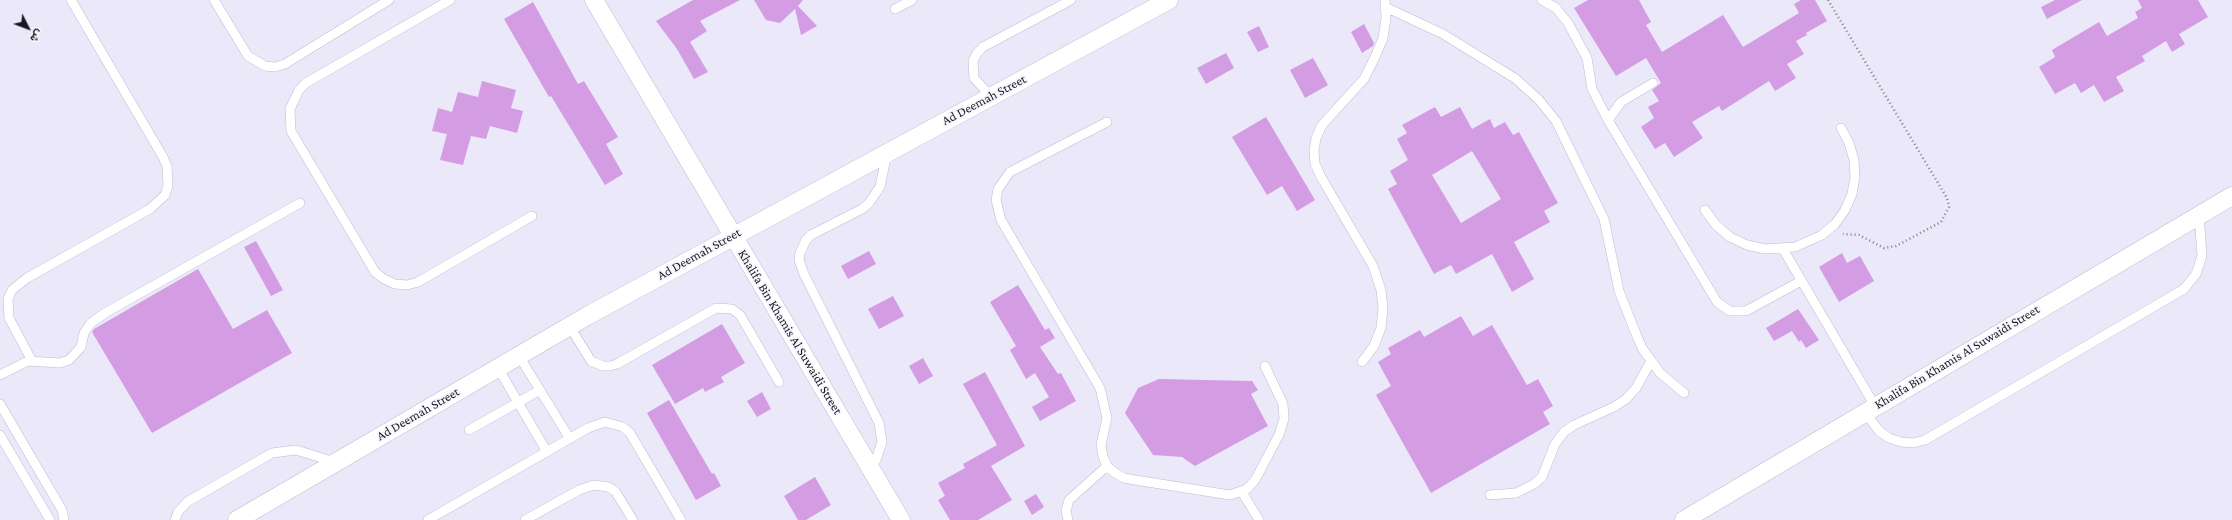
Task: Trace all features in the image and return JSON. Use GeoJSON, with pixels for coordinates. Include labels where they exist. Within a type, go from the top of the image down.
{"type":"FeatureCollection","features":[{"type":"Feature","properties":{"kind":"street","name":"Khalifa Bin Khamis Al Suwaidi Street"},"geometry":{"type":"LineString","coordinates":[[594,0],[901,520]]}},
{"type":"Feature","properties":{"kind":"street","name":"Ad Deemah Street"},"geometry":{"type":"LineString","coordinates":[[237,520],[570,326],[888,151],[1169,0]]}},
{"type":"Feature","properties":{"kind":"street","name":"Khalifa Bin Khamis Al Suwaidi Street"},"geometry":{"type":"LineString","coordinates":[[1684,520],[2199,214],[2232,196]]}},
{"type":"Feature","properties":{"kind":"lane"},"geometry":{"type":"LineString","coordinates":[[32,361],[9,318],[8,304],[12,290],[27,278],[150,209],[165,195],[168,186],[169,176],[163,157],[71,0]]}},
{"type":"Feature","properties":{"kind":"lane"},"geometry":{"type":"LineString","coordinates":[[214,0],[248,56],[265,66],[275,67],[285,64],[389,0]]}},
{"type":"Feature","properties":{"kind":"lane"},"geometry":{"type":"LineString","coordinates":[[450,0],[306,83],[299,90],[290,109],[291,131],[375,272],[384,279],[395,284],[407,285],[418,282],[532,216]]}},
{"type":"Feature","properties":{"kind":"lane"},"geometry":{"type":"LineString","coordinates":[[895,9],[912,0]]}},
{"type":"Feature","properties":{"kind":"lane"},"geometry":{"type":"LineString","coordinates":[[994,94],[986,91],[974,78],[972,70],[977,53],[983,47],[1071,0]]}},
{"type":"Feature","properties":{"kind":"lane"},"geometry":{"type":"LineString","coordinates":[[1542,0],[1556,8],[1565,18],[1588,58],[1592,89],[1608,120],[1714,297],[1721,306],[1730,311],[1746,310],[1800,281]]}},
{"type":"Feature","properties":{"kind":"lane"},"geometry":{"type":"LineString","coordinates":[[1362,362],[1374,346],[1381,328],[1384,309],[1381,290],[1373,266],[1321,177],[1315,164],[1314,151],[1316,138],[1322,125],[1364,79],[1375,57],[1383,38],[1385,3],[1443,34],[1516,79],[1539,100],[1556,121],[1604,219],[1618,291],[1636,334],[1651,361],[1671,384],[1684,394]]}},
{"type":"Feature","properties":{"kind":"lane"},"geometry":{"type":"LineString","coordinates":[[1608,120],[1621,102],[1653,83]]}},
{"type":"Feature","properties":{"kind":"lane"},"geometry":{"type":"LineString","coordinates":[[1107,122],[1010,172],[998,189],[996,200],[1001,220],[1100,388],[1107,418],[1101,445],[1107,466],[1124,478],[1230,495],[1242,492],[1255,480],[1278,435],[1284,419],[1283,404],[1265,366]]}},
{"type":"Feature","properties":{"kind":"lane"},"geometry":{"type":"LineString","coordinates":[[1705,210],[1716,225],[1730,237],[1747,245],[1764,249],[1783,250],[1806,243],[1822,235],[1835,224],[1845,210],[1852,194],[1854,183],[1854,160],[1850,143],[1841,128]]}},
{"type":"Feature","properties":{"kind":"lane"},"geometry":{"type":"LineString","coordinates":[[870,467],[876,460],[882,442],[879,423],[804,274],[799,260],[800,253],[806,240],[811,235],[862,209],[869,203],[880,187],[888,151]]}},
{"type":"Feature","properties":{"kind":"lane"},"geometry":{"type":"LineString","coordinates":[[0,375],[21,363],[32,361],[60,363],[68,360],[81,347],[84,334],[91,323],[105,313],[300,203]]}},
{"type":"Feature","properties":{"kind":"lane"},"geometry":{"type":"LineString","coordinates":[[1783,250],[1870,409],[1879,431],[1889,438],[1901,442],[1913,443],[1925,440],[2184,289],[2196,274],[2202,256],[2199,214]]}},
{"type":"Feature","properties":{"kind":"lane"},"geometry":{"type":"LineString","coordinates":[[570,326],[591,361],[603,366],[610,366],[617,364],[716,308],[732,309],[740,315],[779,382]]}},
{"type":"Feature","properties":{"kind":"lane"},"geometry":{"type":"LineString","coordinates":[[519,356],[570,439]]}},
{"type":"Feature","properties":{"kind":"lane"},"geometry":{"type":"LineString","coordinates":[[1490,495],[1516,493],[1534,484],[1542,477],[1555,444],[1564,432],[1574,425],[1614,407],[1626,399],[1636,388],[1651,361]]}},
{"type":"Feature","properties":{"kind":"lane"},"geometry":{"type":"LineString","coordinates":[[498,368],[547,452]]}},
{"type":"Feature","properties":{"kind":"lane"},"geometry":{"type":"LineString","coordinates":[[469,430],[540,390]]}},
{"type":"Feature","properties":{"kind":"lane"},"geometry":{"type":"LineString","coordinates":[[0,404],[62,510],[64,520]]}},
{"type":"Feature","properties":{"kind":"lane"},"geometry":{"type":"LineString","coordinates":[[430,520],[596,424],[606,422],[623,427],[635,441],[681,520]]}},
{"type":"Feature","properties":{"kind":"lane"},"geometry":{"type":"LineString","coordinates":[[0,436],[50,520]]}},
{"type":"Feature","properties":{"kind":"lane"},"geometry":{"type":"LineString","coordinates":[[175,520],[178,512],[187,502],[272,453],[296,450],[335,462]]}},
{"type":"Feature","properties":{"kind":"lane"},"geometry":{"type":"LineString","coordinates":[[1068,520],[1066,512],[1069,500],[1107,466]]}},
{"type":"Feature","properties":{"kind":"lane"},"geometry":{"type":"LineString","coordinates":[[525,520],[586,486],[594,484],[608,487],[615,491],[633,520]]}},
{"type":"Feature","properties":{"kind":"lane"},"geometry":{"type":"LineString","coordinates":[[1242,492],[1259,520]]}},
{"type":"Feature","properties":{"kind":"path"},"geometry":{"type":"LineString","coordinates":[[1822,235],[1859,235],[1884,248],[1896,246],[1941,222],[1949,207],[1947,198],[1828,0]]}},
{"type":"Feature","properties":{"kind":"building"},"geometry":{"type":"Polygon","coordinates":[[[693,0],[740,0],[700,21],[707,31],[690,42],[708,72],[694,79],[677,49],[656,21],[693,0]]]}},
{"type":"Feature","properties":{"kind":"building"},"geometry":{"type":"Polygon","coordinates":[[[754,0],[803,0],[798,6],[817,26],[801,35],[795,9],[780,23],[766,20],[754,0]]]}},
{"type":"Feature","properties":{"kind":"building"},"geometry":{"type":"Polygon","coordinates":[[[1588,0],[1639,0],[1651,22],[1646,25],[1662,52],[1723,15],[1743,47],[1799,13],[1794,4],[1801,0],[1815,0],[1827,21],[1806,33],[1807,35],[1796,41],[1804,54],[1787,64],[1796,78],[1775,91],[1769,81],[1722,111],[1719,106],[1692,122],[1703,138],[1674,157],[1665,143],[1655,149],[1641,127],[1654,118],[1648,107],[1659,101],[1652,90],[1661,83],[1646,58],[1616,76],[1574,8],[1588,0]]]}},
{"type":"Feature","properties":{"kind":"building"},"geometry":{"type":"Polygon","coordinates":[[[2055,0],[2082,0],[2047,19],[2041,7],[2055,0]]]}},
{"type":"Feature","properties":{"kind":"building"},"geometry":{"type":"Polygon","coordinates":[[[2138,0],[2198,0],[2208,17],[2179,34],[2185,44],[2172,52],[2166,41],[2142,56],[2145,61],[2116,77],[2124,91],[2104,102],[2094,85],[2081,93],[2075,83],[2055,94],[2039,67],[2055,57],[2052,50],[2099,22],[2107,36],[2138,18],[2135,12],[2142,8],[2138,0]]]}},
{"type":"Feature","properties":{"kind":"building"},"geometry":{"type":"Polygon","coordinates":[[[533,2],[578,84],[584,81],[618,137],[606,144],[623,174],[605,185],[551,96],[549,97],[504,19],[533,2]]]}},
{"type":"Feature","properties":{"kind":"building"},"geometry":{"type":"Polygon","coordinates":[[[1364,24],[1374,43],[1373,46],[1362,53],[1351,32],[1364,24]]]}},
{"type":"Feature","properties":{"kind":"building"},"geometry":{"type":"Polygon","coordinates":[[[1259,26],[1269,47],[1258,52],[1247,32],[1259,26]]]}},
{"type":"Feature","properties":{"kind":"building"},"geometry":{"type":"Polygon","coordinates":[[[1226,53],[1234,68],[1206,84],[1197,68],[1226,53]]]}},
{"type":"Feature","properties":{"kind":"building"},"geometry":{"type":"Polygon","coordinates":[[[1313,58],[1328,85],[1305,98],[1290,70],[1313,58]]]}},
{"type":"Feature","properties":{"kind":"building"},"geometry":{"type":"Polygon","coordinates":[[[482,81],[516,90],[511,108],[523,111],[517,133],[490,126],[486,139],[471,136],[463,165],[440,160],[447,134],[432,131],[438,108],[452,112],[458,92],[478,97],[482,81]]]}},
{"type":"Feature","properties":{"kind":"building"},"geometry":{"type":"Polygon","coordinates":[[[1435,107],[1441,117],[1460,107],[1472,129],[1490,119],[1494,128],[1505,122],[1513,135],[1519,132],[1558,203],[1544,211],[1550,222],[1514,242],[1534,279],[1512,292],[1492,254],[1456,274],[1451,265],[1434,274],[1388,189],[1397,184],[1390,171],[1408,160],[1397,139],[1407,133],[1402,125],[1435,107]],[[1472,151],[1432,175],[1461,223],[1501,199],[1472,151]]]}},
{"type":"Feature","properties":{"kind":"building"},"geometry":{"type":"Polygon","coordinates":[[[1266,117],[1315,200],[1297,211],[1282,186],[1267,195],[1232,137],[1266,117]]]}},
{"type":"Feature","properties":{"kind":"building"},"geometry":{"type":"Polygon","coordinates":[[[256,241],[283,290],[271,296],[244,247],[256,241]]]}},
{"type":"Feature","properties":{"kind":"building"},"geometry":{"type":"Polygon","coordinates":[[[869,251],[876,264],[848,279],[841,266],[869,251]]]}},
{"type":"Feature","properties":{"kind":"building"},"geometry":{"type":"Polygon","coordinates":[[[1842,253],[1847,263],[1860,256],[1874,281],[1839,302],[1819,267],[1842,253]]]}},
{"type":"Feature","properties":{"kind":"building"},"geometry":{"type":"Polygon","coordinates":[[[198,269],[233,329],[267,310],[292,353],[152,433],[92,332],[94,329],[198,269]]]}},
{"type":"Feature","properties":{"kind":"building"},"geometry":{"type":"Polygon","coordinates":[[[1018,285],[1045,330],[1049,328],[1055,338],[1040,347],[1058,374],[1061,373],[1076,401],[1040,421],[1032,407],[1049,397],[1035,373],[1026,379],[1010,350],[1016,346],[990,302],[1018,285]]]}},
{"type":"Feature","properties":{"kind":"building"},"geometry":{"type":"Polygon","coordinates":[[[893,296],[904,316],[879,329],[868,309],[893,296]]]}},
{"type":"Feature","properties":{"kind":"building"},"geometry":{"type":"Polygon","coordinates":[[[1798,309],[1819,340],[1806,348],[1801,340],[1799,342],[1792,331],[1774,341],[1766,328],[1798,309]]]}},
{"type":"Feature","properties":{"kind":"building"},"geometry":{"type":"Polygon","coordinates":[[[1461,316],[1473,336],[1492,325],[1527,385],[1538,379],[1553,406],[1543,412],[1550,424],[1431,493],[1376,395],[1391,386],[1378,362],[1391,354],[1388,348],[1420,330],[1424,337],[1461,316]]]}},
{"type":"Feature","properties":{"kind":"building"},"geometry":{"type":"Polygon","coordinates":[[[722,324],[745,363],[721,377],[724,382],[705,392],[703,388],[675,404],[652,365],[722,324]]]}},
{"type":"Feature","properties":{"kind":"building"},"geometry":{"type":"Polygon","coordinates":[[[923,358],[933,376],[919,384],[909,366],[923,358]]]}},
{"type":"Feature","properties":{"kind":"building"},"geometry":{"type":"Polygon","coordinates":[[[985,372],[1025,446],[991,466],[1012,500],[978,520],[950,520],[938,500],[945,496],[938,483],[965,468],[963,464],[997,445],[963,384],[985,372]]]}},
{"type":"Feature","properties":{"kind":"building"},"geometry":{"type":"Polygon","coordinates":[[[1159,379],[1252,381],[1258,390],[1251,394],[1268,426],[1195,466],[1182,457],[1153,455],[1125,413],[1138,388],[1159,379]]]}},
{"type":"Feature","properties":{"kind":"building"},"geometry":{"type":"Polygon","coordinates":[[[762,392],[771,409],[757,417],[747,401],[762,392]]]}},
{"type":"Feature","properties":{"kind":"building"},"geometry":{"type":"Polygon","coordinates":[[[669,400],[712,474],[714,473],[721,486],[696,500],[647,413],[669,400]]]}},
{"type":"Feature","properties":{"kind":"building"},"geometry":{"type":"Polygon","coordinates":[[[815,477],[831,505],[806,520],[798,520],[784,496],[815,477]]]}},
{"type":"Feature","properties":{"kind":"building"},"geometry":{"type":"Polygon","coordinates":[[[1036,494],[1044,507],[1032,515],[1024,501],[1036,494]]]}}]}
